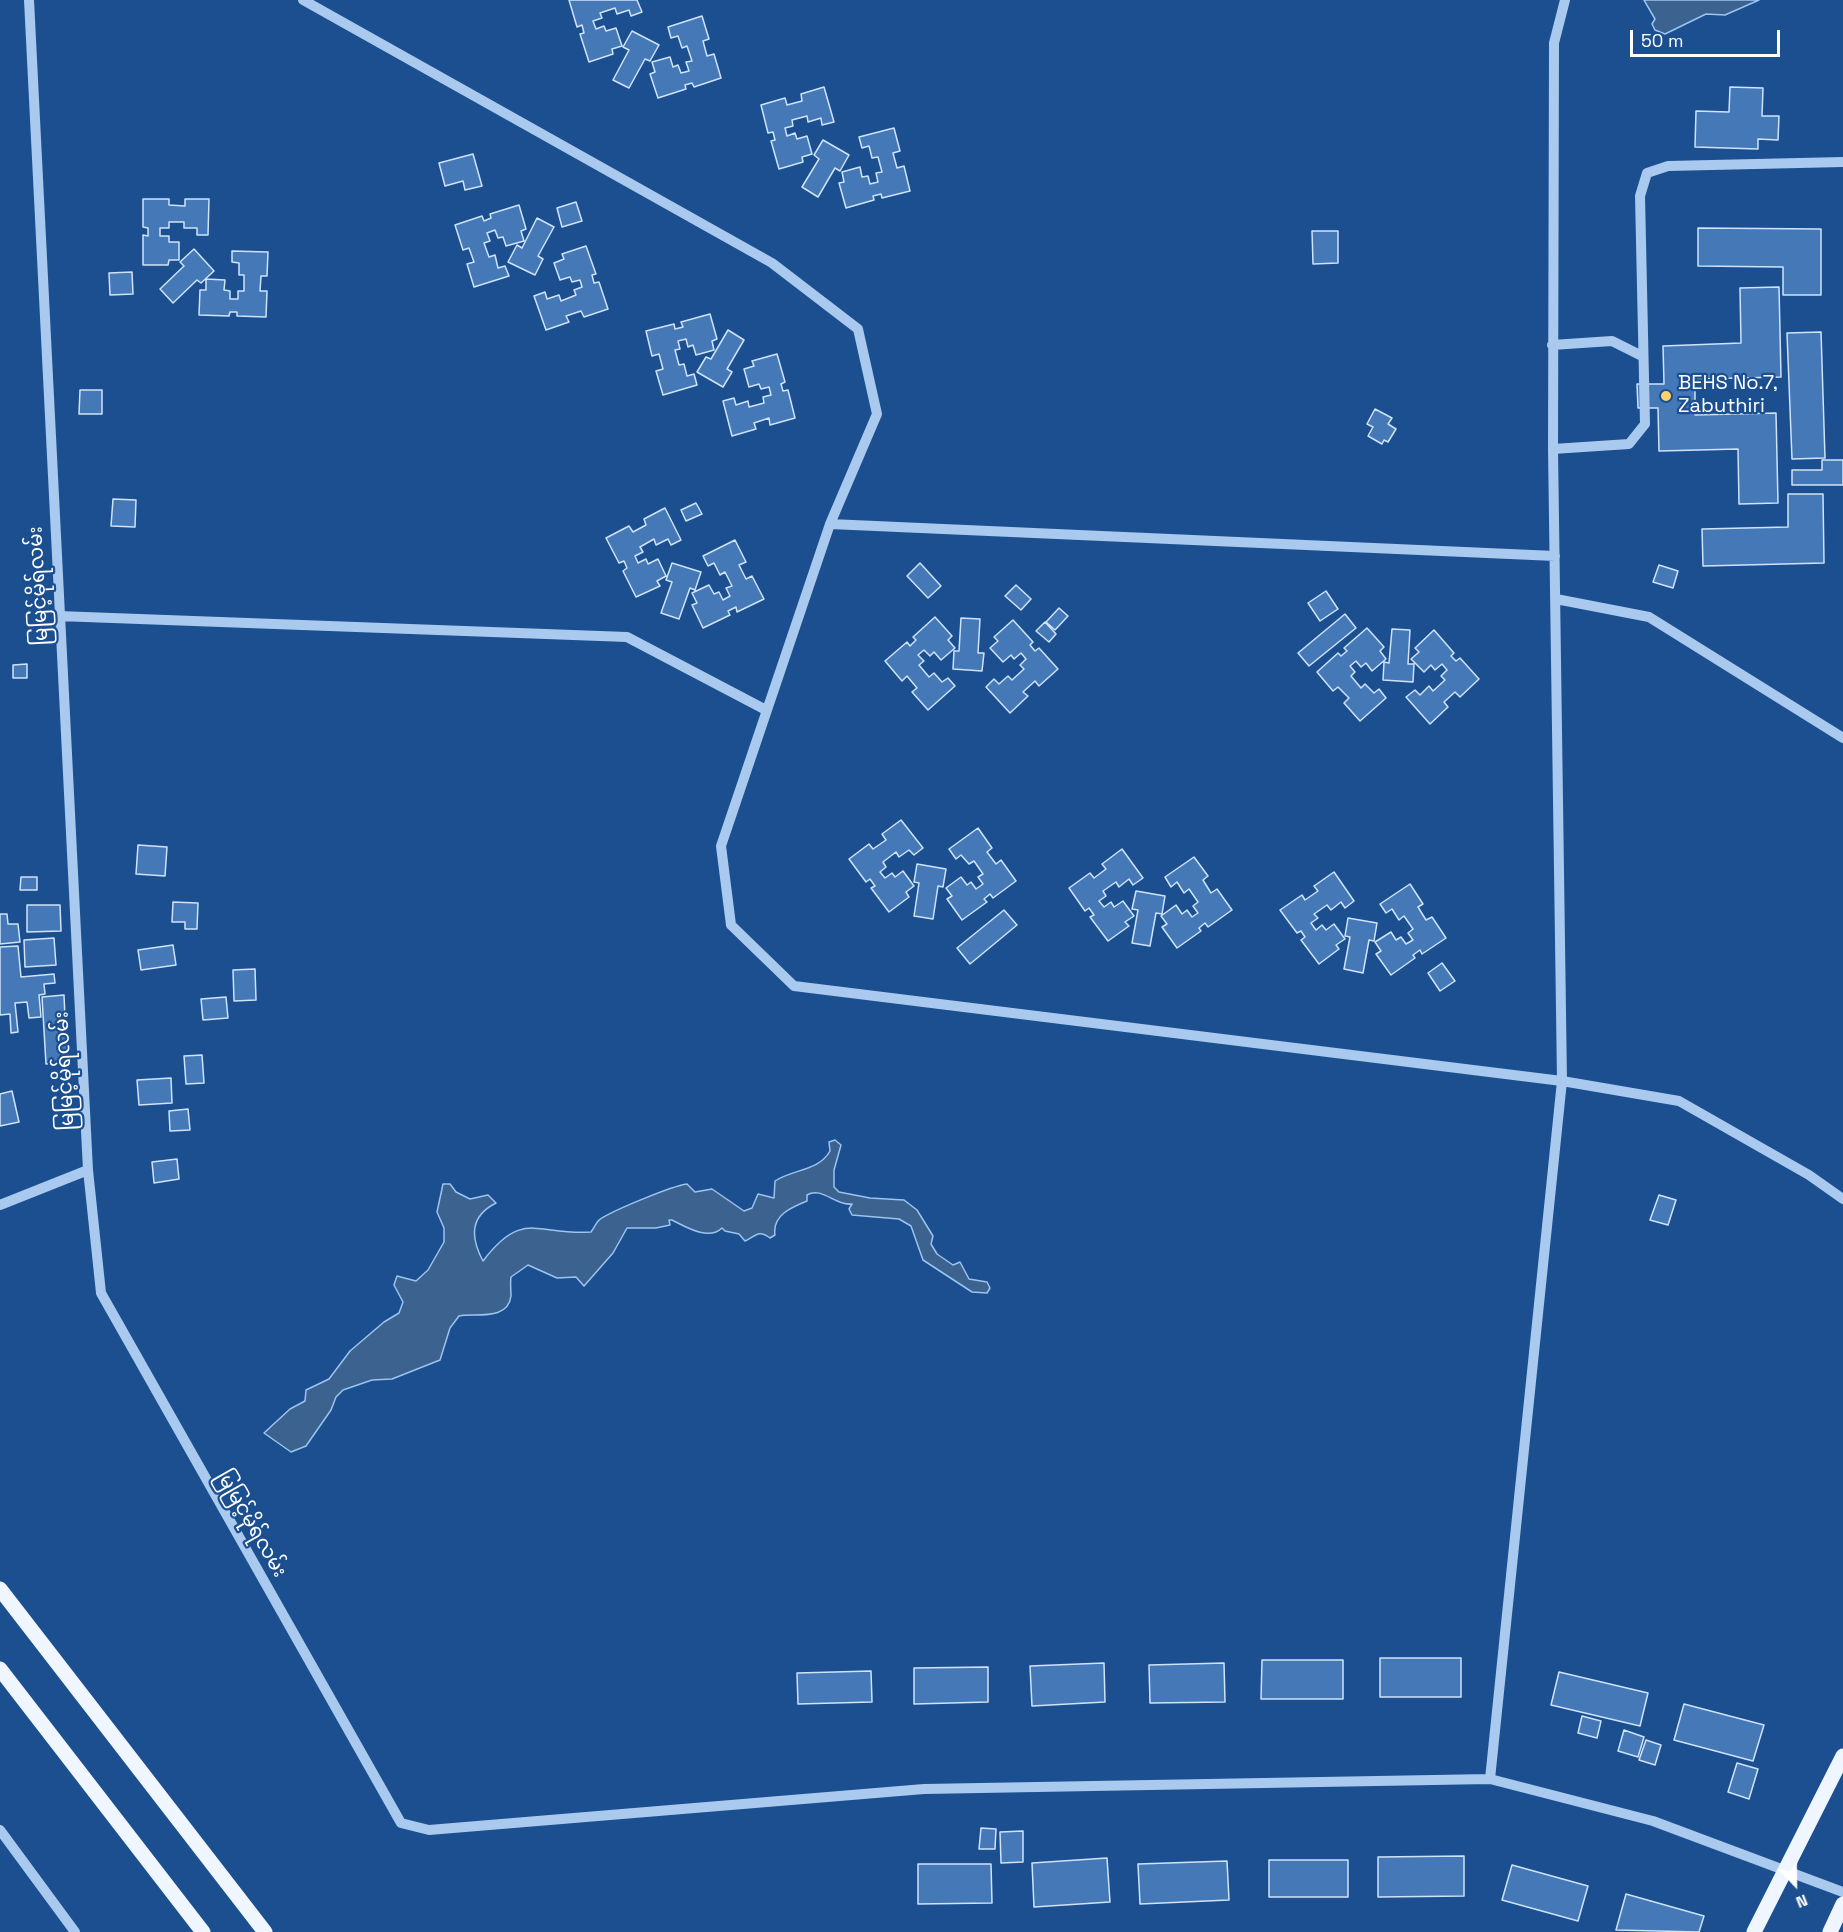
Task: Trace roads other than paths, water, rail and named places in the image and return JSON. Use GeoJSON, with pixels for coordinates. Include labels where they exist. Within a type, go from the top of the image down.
{"type":"FeatureCollection","features":[{"type":"Feature","properties":{"kind":"main road"},"geometry":{"type":"LineString","coordinates":[[0,1588],[265,1932]]}},
{"type":"Feature","properties":{"kind":"main road"},"geometry":{"type":"LineString","coordinates":[[0,1670],[203,1932]]}},
{"type":"Feature","properties":{"kind":"main road"},"geometry":{"type":"LineString","coordinates":[[1754,1932],[1843,1756]]}},
{"type":"Feature","properties":{"kind":"main road"},"geometry":{"type":"LineString","coordinates":[[1830,1932],[1843,1904]]}},
{"type":"Feature","properties":{"kind":"street","name":"မြမြင့်မိုရ်လမ်း"},"geometry":{"type":"LineString","coordinates":[[29,0],[58,616],[88,1170],[101,1293],[401,1822],[429,1830],[924,1789],[1490,1779]]}},
{"type":"Feature","properties":{"kind":"street"},"geometry":{"type":"LineString","coordinates":[[303,0],[772,263],[858,329],[876,414],[831,524],[721,846],[731,926],[794,986],[1562,1082],[1679,1101],[1809,1174],[1843,1199]]}},
{"type":"Feature","properties":{"kind":"street"},"geometry":{"type":"LineString","coordinates":[[1566,0],[1554,43],[1552,345],[1562,1082],[1490,1779],[1653,1821],[1787,1869],[1843,1892]]}},
{"type":"Feature","properties":{"kind":"street"},"geometry":{"type":"LineString","coordinates":[[1552,449],[1629,444],[1645,424],[1640,196],[1647,173],[1668,166],[1843,162]]}},
{"type":"Feature","properties":{"kind":"street"},"geometry":{"type":"LineString","coordinates":[[1552,345],[1612,342],[1642,356]]}},
{"type":"Feature","properties":{"kind":"street"},"geometry":{"type":"LineString","coordinates":[[831,524],[1555,556]]}},
{"type":"Feature","properties":{"kind":"street"},"geometry":{"type":"LineString","coordinates":[[1557,599],[1649,618],[1843,738]]}},
{"type":"Feature","properties":{"kind":"street"},"geometry":{"type":"LineString","coordinates":[[58,616],[627,637],[766,710]]}},
{"type":"Feature","properties":{"kind":"street"},"geometry":{"type":"LineString","coordinates":[[0,1205],[88,1170]]}},
{"type":"Feature","properties":{"kind":"street"},"geometry":{"type":"LineString","coordinates":[[0,1830],[75,1932]]}},
{"type":"Feature","properties":{"kind":"water"},"geometry":{"type":"Polygon","coordinates":[[[1644,0],[1759,0],[1725,15],[1706,14],[1665,34],[1655,30],[1652,24],[1655,19],[1644,0]]]}},
{"type":"Feature","properties":{"kind":"water"},"geometry":{"type":"Polygon","coordinates":[[[835,1140],[841,1145],[834,1170],[834,1187],[839,1192],[870,1198],[904,1200],[917,1210],[933,1236],[931,1244],[937,1254],[953,1265],[960,1262],[969,1279],[987,1282],[990,1288],[987,1293],[972,1292],[923,1260],[911,1226],[899,1219],[852,1215],[849,1209],[852,1204],[846,1204],[818,1193],[807,1195],[807,1201],[784,1213],[777,1222],[775,1235],[770,1238],[760,1234],[745,1241],[739,1234],[725,1231],[722,1228],[717,1232],[704,1233],[672,1220],[669,1220],[670,1225],[656,1228],[627,1228],[613,1253],[584,1286],[576,1277],[557,1278],[528,1265],[511,1277],[511,1296],[509,1304],[504,1309],[498,1313],[459,1316],[450,1328],[440,1360],[392,1379],[372,1380],[343,1390],[336,1397],[331,1410],[306,1446],[291,1452],[264,1433],[290,1409],[305,1401],[306,1390],[329,1379],[350,1351],[384,1322],[399,1313],[403,1302],[394,1285],[397,1276],[416,1281],[428,1270],[444,1242],[444,1228],[437,1212],[443,1184],[450,1184],[456,1192],[470,1199],[488,1195],[496,1203],[481,1214],[475,1228],[476,1244],[483,1261],[509,1235],[521,1230],[532,1228],[591,1232],[599,1220],[616,1211],[687,1184],[695,1192],[712,1189],[744,1211],[752,1208],[758,1194],[774,1198],[775,1181],[813,1166],[825,1158],[830,1151],[829,1142],[835,1140]]]}},
{"type":"Feature","properties":{"kind":"place","name":"BEHS No.7, Zabuthiri"},"geometry":{"type":"Point","coordinates":[1666,396]}}]}
